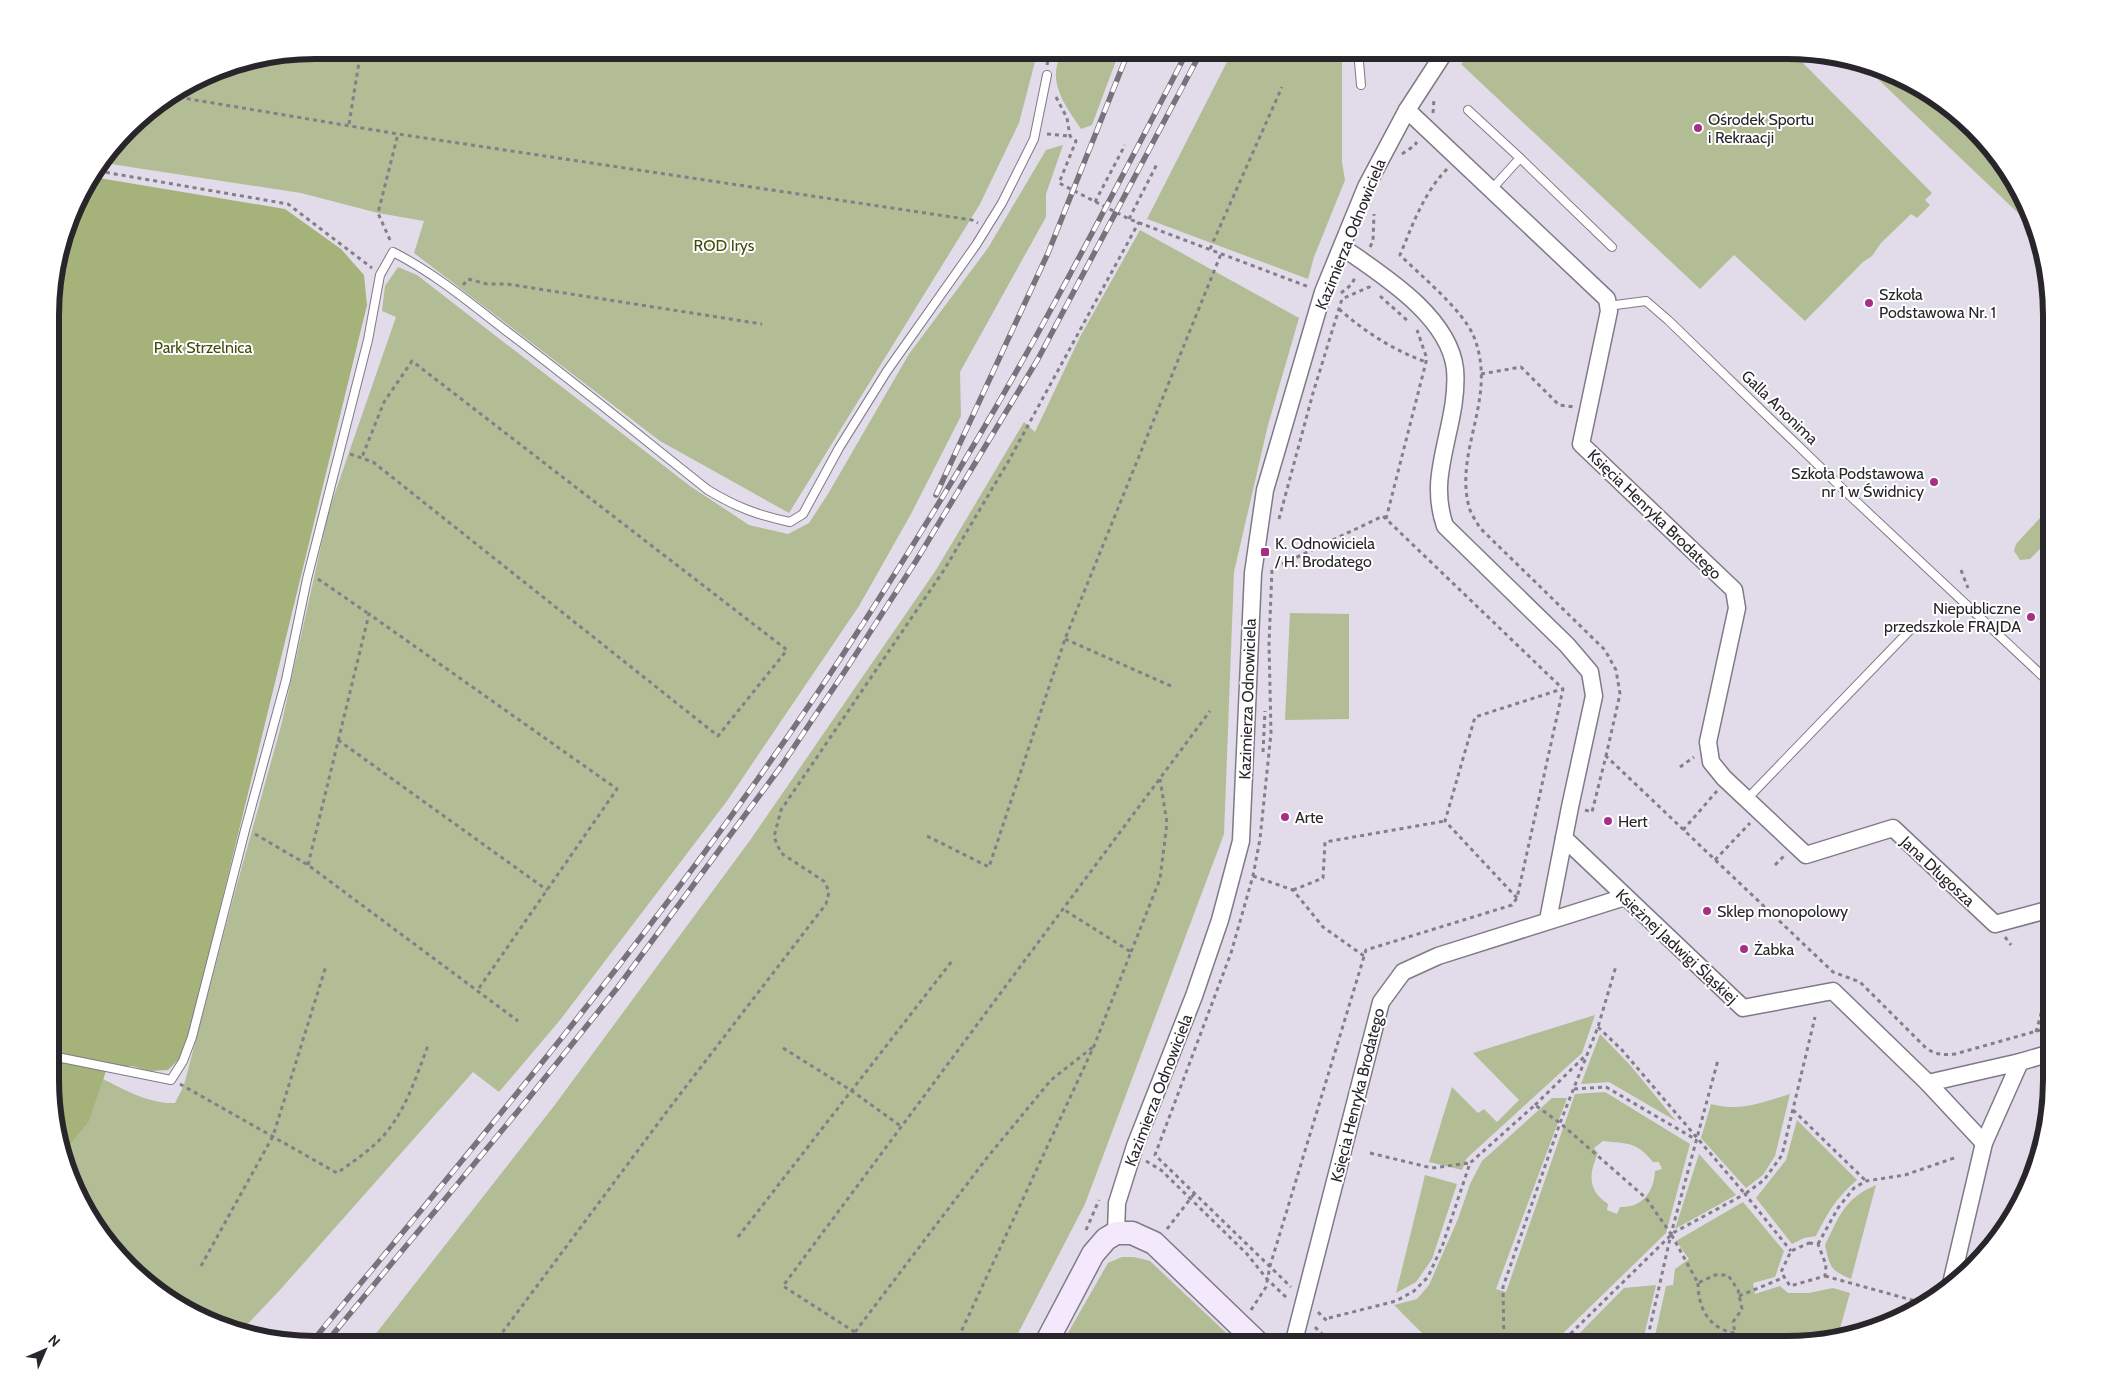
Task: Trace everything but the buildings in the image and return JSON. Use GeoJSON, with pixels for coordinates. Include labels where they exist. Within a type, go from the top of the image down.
{"type":"FeatureCollection","features":[{"type":"Feature","properties":{"kind":"street","name":"Kazimierza Odnowiciela"},"geometry":{"type":"LineString","coordinates":[[1116,1233],[1117,1204],[1142,1156],[1220,920],[1241,841],[1252,573],[1265,490],[1330,291],[1342,247],[1366,187],[1407,110],[1440,59]]}},
{"type":"Feature","properties":{"kind":"street"},"geometry":{"type":"LineString","coordinates":[[1407,110],[1606,299],[1608,306]]}},
{"type":"Feature","properties":{"kind":"street"},"geometry":{"type":"LineString","coordinates":[[1342,247],[1383,275],[1430,317],[1450,346],[1455,369],[1455,399],[1438,478],[1439,509],[1445,526],[1567,645],[1590,672],[1594,696],[1548,920]]}},
{"type":"Feature","properties":{"kind":"street","name":"Księcia Henryka Brodatego"},"geometry":{"type":"LineString","coordinates":[[1608,306],[1609,311],[1581,444],[1734,590],[1737,608],[1708,742],[1711,762]]}},
{"type":"Feature","properties":{"kind":"street","name":"Jana Długosza"},"geometry":{"type":"LineString","coordinates":[[1711,762],[1724,778],[1806,855],[1893,828],[1995,924],[2043,911]]}},
{"type":"Feature","properties":{"kind":"street","name":"Księżnej Jadwigi Śląskiej"},"geometry":{"type":"LineString","coordinates":[[1564,838],[1743,1008],[1833,991],[1928,1082],[1984,1143]]}},
{"type":"Feature","properties":{"kind":"street","name":"Księcia Henryka Brodatego"},"geometry":{"type":"LineString","coordinates":[[1296,1336],[1381,1002],[1404,972],[1438,956],[1548,920],[1625,898]]}},
{"type":"Feature","properties":{"kind":"street"},"geometry":{"type":"LineString","coordinates":[[1928,1082],[2043,1056]]}},
{"type":"Feature","properties":{"kind":"street"},"geometry":{"type":"LineString","coordinates":[[1953,1275],[1984,1143],[2020,1062]]}},
{"type":"Feature","properties":{"kind":"street"},"geometry":{"type":"LineString","coordinates":[[1050,1336],[1093,1254],[1106,1239],[1116,1233],[1132,1233],[1154,1243],[1250,1336]]}},
{"type":"Feature","properties":{"kind":"lane"},"geometry":{"type":"LineString","coordinates":[[1359,59],[1362,85]]}},
{"type":"Feature","properties":{"kind":"lane"},"geometry":{"type":"LineString","coordinates":[[59,1057],[171,1080],[183,1061],[192,1038],[245,830],[286,680],[309,572],[368,340],[380,275],[393,252],[412,262],[457,293],[531,349],[708,490],[732,505],[760,516],[790,522],[803,514],[839,448],[887,371],[976,245],[1002,204],[1034,139],[1047,75]]}},
{"type":"Feature","properties":{"kind":"lane"},"geometry":{"type":"LineString","coordinates":[[1468,110],[1612,247]]}},
{"type":"Feature","properties":{"kind":"lane"},"geometry":{"type":"LineString","coordinates":[[1491,190],[1520,158]]}},
{"type":"Feature","properties":{"kind":"lane","name":"Galla Anonima"},"geometry":{"type":"LineString","coordinates":[[1608,306],[1646,301],[1845,491],[2043,676]]}},
{"type":"Feature","properties":{"kind":"lane"},"geometry":{"type":"LineString","coordinates":[[1746,799],[1912,628]]}},
{"type":"Feature","properties":{"kind":"path"},"geometry":{"type":"LineString","coordinates":[[349,124],[360,59]]}},
{"type":"Feature","properties":{"kind":"path"},"geometry":{"type":"LineString","coordinates":[[1047,75],[1059,106],[1067,118],[1070,136]]}},
{"type":"Feature","properties":{"kind":"path"},"geometry":{"type":"LineString","coordinates":[[1210,249],[1282,87]]}},
{"type":"Feature","properties":{"kind":"path"},"geometry":{"type":"LineString","coordinates":[[179,97],[349,124],[398,134],[972,220],[987,226]]}},
{"type":"Feature","properties":{"kind":"path"},"geometry":{"type":"LineString","coordinates":[[1398,156],[1414,146],[1433,115],[1434,97]]}},
{"type":"Feature","properties":{"kind":"path"},"geometry":{"type":"LineString","coordinates":[[393,252],[393,244],[386,234],[378,212],[398,134]]}},
{"type":"Feature","properties":{"kind":"path"},"geometry":{"type":"LineString","coordinates":[[1034,139],[1049,134],[1070,136],[1076,141],[1059,183],[1095,202],[1129,219],[1221,254],[1305,285],[1330,291],[1351,285],[1373,241],[1374,213]]}},
{"type":"Feature","properties":{"kind":"path"},"geometry":{"type":"LineString","coordinates":[[1095,202],[1125,145]]}},
{"type":"Feature","properties":{"kind":"path"},"geometry":{"type":"LineString","coordinates":[[1129,219],[1158,162]]}},
{"type":"Feature","properties":{"kind":"path"},"geometry":{"type":"LineString","coordinates":[[1452,164],[1433,184],[1400,255],[1459,314],[1474,336],[1481,363],[1482,395],[1466,466],[1466,488],[1470,509],[1480,528],[1606,650],[1616,670],[1620,694],[1592,812],[1570,807]]}},
{"type":"Feature","properties":{"kind":"path"},"geometry":{"type":"LineString","coordinates":[[102,172],[288,204],[380,275]]}},
{"type":"Feature","properties":{"kind":"path"},"geometry":{"type":"LineString","coordinates":[[500,1336],[662,1118],[826,904],[829,892],[825,882],[781,853],[774,837],[781,810],[944,570],[1008,462],[1139,222]]}},
{"type":"Feature","properties":{"kind":"path"},"geometry":{"type":"LineString","coordinates":[[927,836],[989,867],[1065,639],[1221,254]]}},
{"type":"Feature","properties":{"kind":"path"},"geometry":{"type":"LineString","coordinates":[[457,293],[468,279],[487,284],[507,284],[762,324]]}},
{"type":"Feature","properties":{"kind":"path"},"geometry":{"type":"LineString","coordinates":[[1278,523],[1313,393],[1342,300],[1369,287],[1410,323]]}},
{"type":"Feature","properties":{"kind":"path"},"geometry":{"type":"LineString","coordinates":[[1330,291],[1334,307]]}},
{"type":"Feature","properties":{"kind":"path"},"geometry":{"type":"LineString","coordinates":[[1339,309],[1372,336],[1407,356],[1426,362]]}},
{"type":"Feature","properties":{"kind":"path"},"geometry":{"type":"LineString","coordinates":[[1386,519],[1426,362],[1426,356],[1417,329]]}},
{"type":"Feature","properties":{"kind":"path"},"geometry":{"type":"LineString","coordinates":[[342,447],[350,453],[373,462],[718,736],[787,650],[412,361],[384,402],[362,457]]}},
{"type":"Feature","properties":{"kind":"path"},"geometry":{"type":"LineString","coordinates":[[1481,374],[1520,367],[1559,405],[1583,408]]}},
{"type":"Feature","properties":{"kind":"path"},"geometry":{"type":"LineString","coordinates":[[1273,524],[1275,515]]}},
{"type":"Feature","properties":{"kind":"path"},"geometry":{"type":"LineString","coordinates":[[1272,570],[1383,516],[1563,689]]}},
{"type":"Feature","properties":{"kind":"path"},"geometry":{"type":"LineString","coordinates":[[1273,560],[1269,644],[1271,733],[1260,839],[1253,876],[1232,953],[1155,1155],[1270,1266],[1324,1336]]}},
{"type":"Feature","properties":{"kind":"path"},"geometry":{"type":"LineString","coordinates":[[309,572],[617,789],[478,991]]}},
{"type":"Feature","properties":{"kind":"path"},"geometry":{"type":"LineString","coordinates":[[308,865],[369,614]]}},
{"type":"Feature","properties":{"kind":"path"},"geometry":{"type":"LineString","coordinates":[[1065,639],[1171,686]]}},
{"type":"Feature","properties":{"kind":"path"},"geometry":{"type":"LineString","coordinates":[[1262,762],[1266,733],[1264,640]]}},
{"type":"Feature","properties":{"kind":"path"},"geometry":{"type":"LineString","coordinates":[[1445,820],[1475,717],[1563,689]]}},
{"type":"Feature","properties":{"kind":"path"},"geometry":{"type":"LineString","coordinates":[[1238,1325],[1257,1303],[1266,1287],[1270,1266],[1366,950],[1512,904],[1517,898],[1563,689]]}},
{"type":"Feature","properties":{"kind":"path"},"geometry":{"type":"LineString","coordinates":[[861,1336],[783,1286],[1210,711]]}},
{"type":"Feature","properties":{"kind":"path"},"geometry":{"type":"LineString","coordinates":[[338,740],[548,890]]}},
{"type":"Feature","properties":{"kind":"path"},"geometry":{"type":"LineString","coordinates":[[1606,756],[1833,972],[1860,982],[1933,1053],[1942,1056],[1955,1054],[2043,1030]]}},
{"type":"Feature","properties":{"kind":"path"},"geometry":{"type":"LineString","coordinates":[[1680,767],[1695,756]]}},
{"type":"Feature","properties":{"kind":"path"},"geometry":{"type":"LineString","coordinates":[[959,1336],[1094,1046],[1160,879],[1167,823],[1160,778]]}},
{"type":"Feature","properties":{"kind":"path"},"geometry":{"type":"LineString","coordinates":[[1683,830],[1717,790]]}},
{"type":"Feature","properties":{"kind":"path"},"geometry":{"type":"LineString","coordinates":[[1293,890],[1323,878],[1325,842],[1445,820]]}},
{"type":"Feature","properties":{"kind":"path"},"geometry":{"type":"LineString","coordinates":[[1445,820],[1517,898]]}},
{"type":"Feature","properties":{"kind":"path"},"geometry":{"type":"LineString","coordinates":[[1714,860],[1750,823]]}},
{"type":"Feature","properties":{"kind":"path"},"geometry":{"type":"LineString","coordinates":[[245,830],[259,835],[308,865],[518,1021]]}},
{"type":"Feature","properties":{"kind":"path"},"geometry":{"type":"LineString","coordinates":[[1776,865],[1786,854]]}},
{"type":"Feature","properties":{"kind":"path"},"geometry":{"type":"LineString","coordinates":[[1253,876],[1293,890],[1323,927],[1364,956]]}},
{"type":"Feature","properties":{"kind":"path"},"geometry":{"type":"LineString","coordinates":[[1233,928],[1244,891]]}},
{"type":"Feature","properties":{"kind":"path"},"geometry":{"type":"LineString","coordinates":[[1063,909],[1131,952]]}},
{"type":"Feature","properties":{"kind":"path"},"geometry":{"type":"LineString","coordinates":[[738,1237],[952,962]]}},
{"type":"Feature","properties":{"kind":"path"},"geometry":{"type":"LineString","coordinates":[[201,1266],[273,1136],[326,966]]}},
{"type":"Feature","properties":{"kind":"path"},"geometry":{"type":"LineString","coordinates":[[1190,1046],[1221,966]]}},
{"type":"Feature","properties":{"kind":"path"},"geometry":{"type":"LineString","coordinates":[[1504,1336],[1503,1286],[1585,1056],[1598,1028],[1616,966]]}},
{"type":"Feature","properties":{"kind":"path"},"geometry":{"type":"LineString","coordinates":[[2036,1032],[2043,1009]]}},
{"type":"Feature","properties":{"kind":"path"},"geometry":{"type":"LineString","coordinates":[[1568,1336],[1671,1234],[1745,1194],[1764,1180],[1782,1155],[1815,1017]]}},
{"type":"Feature","properties":{"kind":"path"},"geometry":{"type":"LineString","coordinates":[[1598,1028],[1622,1050],[1791,1251]]}},
{"type":"Feature","properties":{"kind":"path"},"geometry":{"type":"LineString","coordinates":[[171,1080],[337,1173],[364,1154],[385,1133],[403,1107],[429,1043]]}},
{"type":"Feature","properties":{"kind":"path"},"geometry":{"type":"LineString","coordinates":[[855,1332],[986,1159],[1051,1080],[1094,1046]]}},
{"type":"Feature","properties":{"kind":"path"},"geometry":{"type":"LineString","coordinates":[[784,1048],[852,1091],[902,1127]]}},
{"type":"Feature","properties":{"kind":"path"},"geometry":{"type":"LineString","coordinates":[[1142,1156],[1161,1170],[1247,1254],[1267,1279],[1303,1307],[1329,1320],[1396,1301],[1414,1291],[1428,1277],[1443,1244],[1470,1163],[1535,1106],[1585,1056]]}},
{"type":"Feature","properties":{"kind":"path"},"geometry":{"type":"LineString","coordinates":[[1648,1336],[1671,1234],[1718,1060]]}},
{"type":"Feature","properties":{"kind":"path"},"geometry":{"type":"LineString","coordinates":[[1574,1089],[1606,1087],[1696,1140]]}},
{"type":"Feature","properties":{"kind":"path"},"geometry":{"type":"LineString","coordinates":[[1535,1106],[1560,1124],[1646,1198],[1671,1234],[1698,1283],[1701,1307],[1710,1320],[1722,1331],[1735,1333]]}},
{"type":"Feature","properties":{"kind":"path"},"geometry":{"type":"LineString","coordinates":[[1793,1110],[1866,1181]]}},
{"type":"Feature","properties":{"kind":"path"},"geometry":{"type":"LineString","coordinates":[[1370,1153],[1432,1168],[1470,1163]]}},
{"type":"Feature","properties":{"kind":"path"},"geometry":{"type":"LineString","coordinates":[[1825,1276],[1826,1265],[1818,1244],[1838,1208],[1854,1188],[1866,1181],[1905,1175],[1956,1157]]}},
{"type":"Feature","properties":{"kind":"path"},"geometry":{"type":"LineString","coordinates":[[1154,1243],[1194,1194]]}},
{"type":"Feature","properties":{"kind":"path"},"geometry":{"type":"LineString","coordinates":[[1085,1232],[1100,1199]]}},
{"type":"Feature","properties":{"kind":"path"},"geometry":{"type":"LineString","coordinates":[[1818,1244],[1809,1243],[1791,1251],[1781,1272],[1790,1286],[1825,1276],[1916,1301]]}},
{"type":"Feature","properties":{"kind":"path"},"geometry":{"type":"LineString","coordinates":[[1698,1283],[1715,1275],[1728,1275],[1738,1290],[1742,1309],[1733,1322],[1737,1336]]}},
{"type":"Feature","properties":{"kind":"path"},"geometry":{"type":"LineString","coordinates":[[1739,1296],[1785,1277]]}},
{"type":"Feature","properties":{"kind":"green space","name":"ROD Irys"},"geometry":{"type":"Polygon","coordinates":[[[298,59],[1036,59],[1019,123],[980,204],[789,513],[660,441],[414,253],[424,221],[378,213],[301,193],[108,164],[122,146],[146,122],[186,93],[216,78],[248,67],[298,59]]]}},
{"type":"Feature","properties":{"kind":"green space"},"geometry":{"type":"Polygon","coordinates":[[[1059,59],[1117,59],[1092,125],[1081,129],[1064,103],[1056,81],[1059,59]]]}},
{"type":"Feature","properties":{"kind":"green space"},"geometry":{"type":"Polygon","coordinates":[[[1228,59],[1342,59],[1342,162],[1345,180],[1314,257],[1308,279],[1147,219],[1228,59]]]}},
{"type":"Feature","properties":{"kind":"green space","name":"Ośrodek Sportu i Rekraacji"},"geometry":{"type":"Polygon","coordinates":[[[1466,59],[1799,59],[1932,193],[1925,200],[1930,205],[1917,218],[1911,214],[1881,243],[1872,256],[1863,262],[1805,321],[1734,255],[1700,289],[1461,64],[1466,59]]]}},
{"type":"Feature","properties":{"kind":"green space"},"geometry":{"type":"Polygon","coordinates":[[[1871,72],[1915,93],[1956,122],[1980,146],[2000,172],[2026,220],[1871,72]]]}},
{"type":"Feature","properties":{"kind":"green space"},"geometry":{"type":"Polygon","coordinates":[[[1063,145],[1046,194],[1046,217],[960,372],[961,416],[911,514],[859,606],[727,801],[560,1020],[499,1092],[473,1072],[279,1291],[245,1327],[216,1317],[186,1302],[146,1273],[122,1249],[102,1223],[78,1179],[67,1148],[89,1122],[103,1079],[138,1096],[165,1103],[175,1103],[184,1085],[281,726],[329,510],[396,317],[382,311],[385,286],[398,267],[417,275],[690,486],[749,525],[788,534],[809,523],[828,494],[909,354],[988,248],[1046,150],[1063,145]]]}},
{"type":"Feature","properties":{"kind":"green space","name":"Park Strzelnica"},"geometry":{"type":"Polygon","coordinates":[[[98,178],[285,209],[341,249],[364,275],[367,305],[193,1019],[181,1057],[168,1070],[150,1071],[132,1066],[107,1068],[89,1122],[67,1148],[59,1097],[59,298],[67,248],[72,232],[85,201],[98,178]]]}},
{"type":"Feature","properties":{"kind":"green space"},"geometry":{"type":"Polygon","coordinates":[[[1140,230],[1299,318],[1268,425],[1234,572],[1224,834],[1085,1204],[1017,1336],[374,1336],[554,1106],[751,839],[936,570],[1024,422],[1035,432],[1080,337],[1140,230]]]}},
{"type":"Feature","properties":{"kind":"green space"},"geometry":{"type":"Polygon","coordinates":[[[2043,515],[2043,546],[2030,559],[2020,560],[2014,551],[2016,544],[2043,515]]]}},
{"type":"Feature","properties":{"kind":"green space"},"geometry":{"type":"Polygon","coordinates":[[[1290,613],[1349,614],[1349,719],[1285,720],[1290,613]]]}},
{"type":"Feature","properties":{"kind":"green space"},"geometry":{"type":"Polygon","coordinates":[[[1595,1015],[1582,1053],[1467,1158],[1462,1170],[1429,1162],[1452,1087],[1478,1113],[1484,1109],[1497,1122],[1519,1100],[1473,1053],[1595,1015]]]}},
{"type":"Feature","properties":{"kind":"green space"},"geometry":{"type":"Polygon","coordinates":[[[1600,1034],[1630,1065],[1676,1121],[1609,1082],[1581,1084],[1600,1034]]]}},
{"type":"Feature","properties":{"kind":"green space"},"geometry":{"type":"Polygon","coordinates":[[[1605,1092],[1690,1144],[1666,1233],[1560,1336],[1491,1336],[1489,1334],[1487,1336],[1425,1336],[1394,1305],[1417,1299],[1429,1285],[1458,1219],[1470,1184],[1482,1161],[1552,1098],[1567,1098],[1496,1289],[1506,1292],[1575,1094],[1605,1092]],[[1603,1141],[1594,1148],[1598,1153],[1593,1168],[1593,1187],[1601,1199],[1608,1204],[1607,1210],[1617,1214],[1620,1207],[1635,1205],[1645,1197],[1652,1186],[1655,1171],[1662,1169],[1659,1162],[1653,1162],[1642,1150],[1625,1143],[1603,1141]]]}},
{"type":"Feature","properties":{"kind":"green space"},"geometry":{"type":"Polygon","coordinates":[[[1790,1094],[1775,1156],[1763,1175],[1746,1188],[1701,1138],[1711,1104],[1741,1107],[1790,1094]]]}},
{"type":"Feature","properties":{"kind":"green space"},"geometry":{"type":"Polygon","coordinates":[[[1797,1120],[1857,1180],[1833,1206],[1816,1236],[1804,1238],[1792,1244],[1756,1198],[1786,1160],[1797,1120]]]}},
{"type":"Feature","properties":{"kind":"green space"},"geometry":{"type":"Polygon","coordinates":[[[1699,1154],[1736,1195],[1675,1229],[1699,1154]]]}},
{"type":"Feature","properties":{"kind":"green space"},"geometry":{"type":"Polygon","coordinates":[[[1425,1175],[1457,1184],[1432,1259],[1416,1282],[1396,1293],[1425,1175]]]}},
{"type":"Feature","properties":{"kind":"green space"},"geometry":{"type":"Polygon","coordinates":[[[1876,1185],[1851,1279],[1832,1267],[1825,1245],[1844,1209],[1865,1190],[1876,1185]]]}},
{"type":"Feature","properties":{"kind":"green space"},"geometry":{"type":"Polygon","coordinates":[[[1743,1202],[1784,1251],[1775,1277],[1753,1283],[1755,1294],[1780,1286],[1788,1293],[1809,1293],[1833,1288],[1850,1293],[1839,1331],[1804,1336],[1655,1336],[1666,1286],[1673,1285],[1675,1269],[1689,1259],[1676,1241],[1743,1202]]]}},
{"type":"Feature","properties":{"kind":"green space"},"geometry":{"type":"Polygon","coordinates":[[[1122,1257],[1134,1257],[1150,1261],[1229,1336],[1066,1336],[1108,1263],[1122,1257]]]}},
{"type":"Feature","properties":{"kind":"green space"},"geometry":{"type":"Polygon","coordinates":[[[1656,1285],[1644,1336],[1577,1336],[1624,1288],[1656,1285]]]}},
{"type":"Feature","properties":{"kind":"railway"},"geometry":{"type":"LineString","coordinates":[[936,495],[1048,253],[1125,59]]}},
{"type":"Feature","properties":{"kind":"railway"},"geometry":{"type":"LineString","coordinates":[[317,1336],[585,1009],[716,837],[779,749],[889,583],[984,428],[1070,275],[1183,59]]}},
{"type":"Feature","properties":{"kind":"railway"},"geometry":{"type":"LineString","coordinates":[[331,1336],[528,1099],[618,987],[782,765],[916,561],[1038,359],[1197,59]]}},
{"type":"Feature","properties":{"kind":"place","name":"Ośrodek Sportu i Rekraacji"},"geometry":{"type":"Point","coordinates":[1698,128]}},
{"type":"Feature","properties":{"kind":"place","name":"Szkoła Podstawowa Nr. 1"},"geometry":{"type":"Point","coordinates":[1869,303]}},
{"type":"Feature","properties":{"kind":"place","name":"Szkoła Podstawowa nr 1 w Świdnicy"},"geometry":{"type":"Point","coordinates":[1934,482]}},
{"type":"Feature","properties":{"kind":"place","name":"K. Odnowiciela / H. Brodatego"},"geometry":{"type":"Point","coordinates":[1265,552]}},
{"type":"Feature","properties":{"kind":"place","name":"Niepubliczne przedszkole FRAJDA"},"geometry":{"type":"Point","coordinates":[2031,617]}},
{"type":"Feature","properties":{"kind":"place","name":"Arte"},"geometry":{"type":"Point","coordinates":[1285,817]}},
{"type":"Feature","properties":{"kind":"place","name":"Hert"},"geometry":{"type":"Point","coordinates":[1608,821]}},
{"type":"Feature","properties":{"kind":"place","name":"Sklep monopolowy"},"geometry":{"type":"Point","coordinates":[1707,911]}},
{"type":"Feature","properties":{"kind":"place","name":"Żabka"},"geometry":{"type":"Point","coordinates":[1744,949]}}]}
